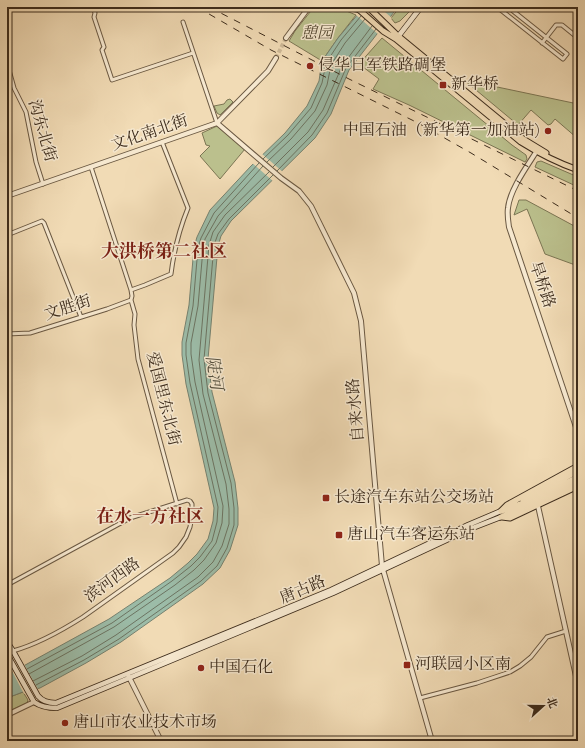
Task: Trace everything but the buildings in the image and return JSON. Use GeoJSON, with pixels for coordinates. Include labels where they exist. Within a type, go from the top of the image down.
{"type":"FeatureCollection","features":[{"type":"Feature","properties":{"kind":"main road"},"geometry":{"type":"LineString","coordinates":[[356,7],[383,31],[397,38],[537,150],[560,164],[578,170]]}},
{"type":"Feature","properties":{"kind":"main road"},"geometry":{"type":"LineString","coordinates":[[368,7],[388,25],[397,38]]}},
{"type":"Feature","properties":{"kind":"main road"},"geometry":{"type":"LineString","coordinates":[[397,38],[421,7]]}},
{"type":"Feature","properties":{"kind":"main road"},"geometry":{"type":"LineString","coordinates":[[537,150],[578,167]]}},
{"type":"Feature","properties":{"kind":"main road"},"geometry":{"type":"LineString","coordinates":[[501,511],[507,505],[578,466]]}},
{"type":"Feature","properties":{"kind":"main road","name":"唐古路"},"geometry":{"type":"LineString","coordinates":[[538,499],[578,471]]}},
{"type":"Feature","properties":{"kind":"main road"},"geometry":{"type":"LineString","coordinates":[[538,499],[578,477]]}},
{"type":"Feature","properties":{"kind":"main road","name":"唐古路"},"geometry":{"type":"LineString","coordinates":[[383,568],[470,528],[501,517],[578,482]]}},
{"type":"Feature","properties":{"kind":"main road"},"geometry":{"type":"LineString","coordinates":[[501,511],[578,486]]}},
{"type":"Feature","properties":{"kind":"main road","name":"唐古路"},"geometry":{"type":"LineString","coordinates":[[10,649],[41,700],[56,703],[333,593],[468,525],[501,511]]}},
{"type":"Feature","properties":{"kind":"main road"},"geometry":{"type":"LineString","coordinates":[[7,642],[10,649]]}},
{"type":"Feature","properties":{"kind":"main road"},"geometry":{"type":"LineString","coordinates":[[7,654],[34,702]]}},
{"type":"Feature","properties":{"kind":"main road","name":"唐古路"},"geometry":{"type":"LineString","coordinates":[[34,702],[49,708],[57,708],[128,675]]}},
{"type":"Feature","properties":{"kind":"street"},"geometry":{"type":"LineString","coordinates":[[93,7],[95,13],[94,17],[104,47],[102,50],[112,80],[193,53]]}},
{"type":"Feature","properties":{"kind":"street"},"geometry":{"type":"LineString","coordinates":[[286,38],[309,7]]}},
{"type":"Feature","properties":{"kind":"street"},"geometry":{"type":"LineString","coordinates":[[344,7],[361,12]]}},
{"type":"Feature","properties":{"kind":"street"},"geometry":{"type":"LineString","coordinates":[[497,7],[503,12],[542,43],[563,59],[567,54],[507,7],[503,12]]}},
{"type":"Feature","properties":{"kind":"street"},"geometry":{"type":"LineString","coordinates":[[183,22],[217,123]]}},
{"type":"Feature","properties":{"kind":"street"},"geometry":{"type":"LineString","coordinates":[[542,43],[556,25],[562,26],[578,38]]}},
{"type":"Feature","properties":{"kind":"street","name":"文化南北街"},"geometry":{"type":"LineString","coordinates":[[7,196],[217,123],[268,71],[276,58]]}},
{"type":"Feature","properties":{"kind":"street","name":"沟东北街"},"geometry":{"type":"LineString","coordinates":[[7,63],[14,88],[26,112],[36,162],[43,184]]}},
{"type":"Feature","properties":{"kind":"street","name":"自来水路"},"geometry":{"type":"LineString","coordinates":[[217,123],[281,178],[299,191],[311,206],[354,293],[358,307],[369,404],[383,568],[432,741]]}},
{"type":"Feature","properties":{"kind":"street"},"geometry":{"type":"LineString","coordinates":[[131,290],[171,274],[173,255],[179,230],[188,208],[162,142]]}},
{"type":"Feature","properties":{"kind":"street","name":"旱桥路"},"geometry":{"type":"LineString","coordinates":[[537,150],[513,192],[508,207],[507,216],[511,234],[578,433]]}},
{"type":"Feature","properties":{"kind":"street","name":"爱国里东北街"},"geometry":{"type":"LineString","coordinates":[[91,167],[131,290],[135,314],[134,325],[138,359],[177,504]]}},
{"type":"Feature","properties":{"kind":"street"},"geometry":{"type":"LineString","coordinates":[[7,235],[42,221],[44,223],[80,317]]}},
{"type":"Feature","properties":{"kind":"street","name":"文胜街"},"geometry":{"type":"LineString","coordinates":[[7,334],[30,333],[132,298]]}},
{"type":"Feature","properties":{"kind":"street"},"geometry":{"type":"LineString","coordinates":[[538,499],[578,685]]}},
{"type":"Feature","properties":{"kind":"street","name":"滨河西路"},"geometry":{"type":"LineString","coordinates":[[10,649],[30,646],[78,620],[173,553],[186,537],[192,516],[192,504],[190,501],[187,500],[177,504]]}},
{"type":"Feature","properties":{"kind":"street"},"geometry":{"type":"LineString","coordinates":[[7,585],[130,518],[177,504]]}},
{"type":"Feature","properties":{"kind":"street"},"geometry":{"type":"LineString","coordinates":[[420,698],[477,683],[510,672],[531,657],[547,637],[566,631]]}},
{"type":"Feature","properties":{"kind":"street"},"geometry":{"type":"LineString","coordinates":[[128,675],[161,741]]}},
{"type":"Feature","properties":{"kind":"street"},"geometry":{"type":"LineString","coordinates":[[7,715],[34,702]]}},
{"type":"Feature","properties":{"kind":"green space","name":"憩园"},"geometry":{"type":"Polygon","coordinates":[[[314,7],[337,7],[356,15],[322,61],[289,41],[314,7]]]}},
{"type":"Feature","properties":{"kind":"green space"},"geometry":{"type":"Polygon","coordinates":[[[400,7],[414,7],[400,21],[395,23],[391,18],[400,7]]]}},
{"type":"Feature","properties":{"kind":"green space"},"geometry":{"type":"Polygon","coordinates":[[[382,38],[526,155],[527,159],[525,162],[373,89],[379,79],[359,64],[382,38]]]}},
{"type":"Feature","properties":{"kind":"green space"},"geometry":{"type":"Polygon","coordinates":[[[464,80],[578,104],[577,138],[555,119],[548,125],[531,110],[518,125],[464,80]]]}},
{"type":"Feature","properties":{"kind":"green space"},"geometry":{"type":"Polygon","coordinates":[[[230,99],[233,102],[220,115],[217,113],[214,106],[224,104],[230,99]]]}},
{"type":"Feature","properties":{"kind":"green space"},"geometry":{"type":"Polygon","coordinates":[[[217,126],[245,149],[220,179],[200,156],[210,146],[206,145],[202,133],[217,126]]]}},
{"type":"Feature","properties":{"kind":"green space"},"geometry":{"type":"Polygon","coordinates":[[[541,161],[578,177],[578,187],[535,167],[537,162],[541,161]]]}},
{"type":"Feature","properties":{"kind":"green space"},"geometry":{"type":"Polygon","coordinates":[[[519,200],[526,200],[578,228],[578,266],[545,254],[527,209],[514,215],[519,200]]]}},
{"type":"Feature","properties":{"kind":"green space"},"geometry":{"type":"Polygon","coordinates":[[[23,692],[28,700],[27,703],[7,712],[7,698],[23,692]]]}},
{"type":"Feature","properties":{"kind":"water"},"geometry":{"type":"Polygon","coordinates":[[[364,7],[398,7],[349,70],[331,114],[315,138],[231,221],[221,236],[218,246],[208,359],[212,392],[235,482],[238,508],[238,525],[230,550],[220,568],[203,584],[121,642],[40,688],[7,698],[7,675],[109,619],[170,578],[197,554],[208,539],[213,521],[214,508],[186,384],[182,355],[182,342],[189,305],[194,247],[197,237],[210,210],[251,166],[285,133],[307,106],[319,81],[322,61],[338,38],[364,7]]]}},
{"type":"Feature","properties":{"kind":"pier"},"geometry":{"type":"Polygon","coordinates":[[[364,7],[379,7],[392,18],[379,35],[356,15],[364,7]]]}},
{"type":"Feature","properties":{"kind":"pier"},"geometry":{"type":"Polygon","coordinates":[[[261,153],[284,173],[274,182],[251,162],[261,153]]]}},
{"type":"Feature","properties":{"kind":"pier"},"geometry":{"type":"Polygon","coordinates":[[[24,664],[39,691],[24,694],[12,671],[24,664]]]}},
{"type":"Feature","properties":{"kind":"tunnel"},"geometry":{"type":"LineString","coordinates":[[276,58],[286,38]]}},
{"type":"Feature","properties":{"kind":"railway"},"geometry":{"type":"LineString","coordinates":[[197,7],[271,50],[418,123],[471,153],[578,218]]}},
{"type":"Feature","properties":{"kind":"railway"},"geometry":{"type":"LineString","coordinates":[[209,7],[349,79],[578,191]]}},
{"type":"Feature","properties":{"kind":"place","name":"侵华日军铁路碉堡"},"geometry":{"type":"Point","coordinates":[310,66]}},
{"type":"Feature","properties":{"kind":"place","name":"新华桥"},"geometry":{"type":"Point","coordinates":[443,85]}},
{"type":"Feature","properties":{"kind":"place","name":"中国石油（新华第一加油站)"},"geometry":{"type":"Point","coordinates":[548,131]}},
{"type":"Feature","properties":{"kind":"place","name":"长途汽车东站公交场站"},"geometry":{"type":"Point","coordinates":[326,498]}},
{"type":"Feature","properties":{"kind":"place","name":"唐山汽车客运东站"},"geometry":{"type":"Point","coordinates":[339,535]}},
{"type":"Feature","properties":{"kind":"place","name":"河联园小区南"},"geometry":{"type":"Point","coordinates":[407,665]}},
{"type":"Feature","properties":{"kind":"place","name":"中国石化"},"geometry":{"type":"Point","coordinates":[201,668]}},
{"type":"Feature","properties":{"kind":"place","name":"唐山市农业技术市场"},"geometry":{"type":"Point","coordinates":[65,723]}},
{"type":"Feature","properties":{"kind":"district","name":"大洪桥第二社区"},"geometry":{"type":"Point","coordinates":[164,253]}},
{"type":"Feature","properties":{"kind":"district","name":"在水一方社区"},"geometry":{"type":"Point","coordinates":[150,518]}},
{"type":"Feature","properties":{"kind":"water label","name":"陡河"},"geometry":{"type":"Point","coordinates":[213,373]}}]}
